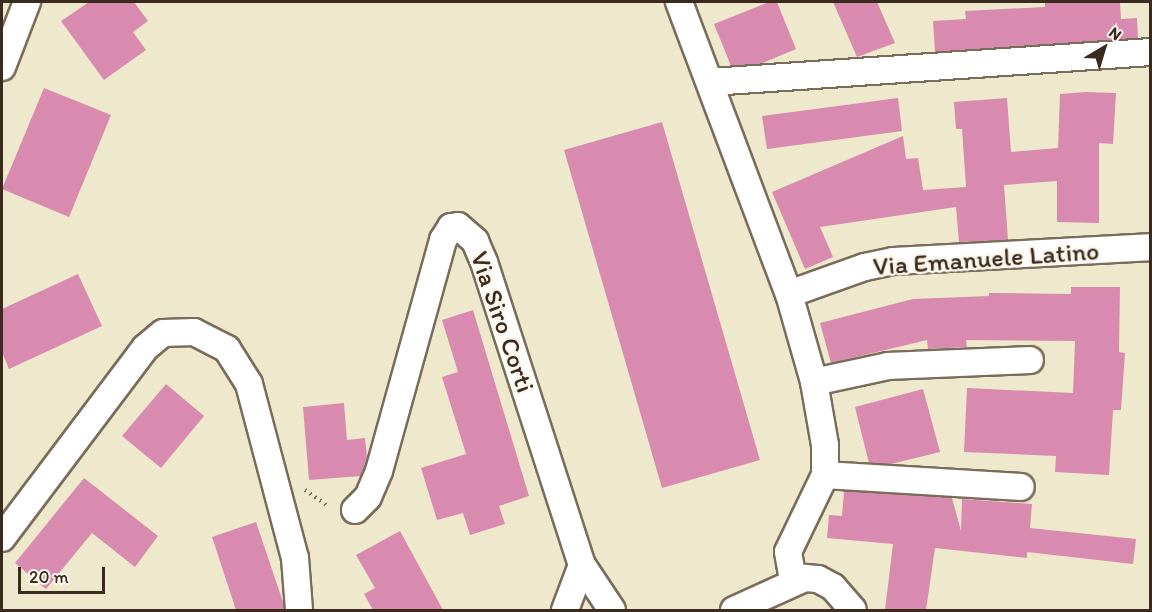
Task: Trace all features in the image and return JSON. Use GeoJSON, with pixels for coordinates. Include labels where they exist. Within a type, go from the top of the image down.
{"type":"FeatureCollection","features":[{"type":"Feature","properties":{"kind":"street"},"geometry":{"type":"LineString","coordinates":[[2,68],[27,2]]}},
{"type":"Feature","properties":{"kind":"street"},"geometry":{"type":"LineString","coordinates":[[680,2],[789,294],[814,382],[825,445],[825,475],[788,552],[793,581]]}},
{"type":"Feature","properties":{"kind":"street"},"geometry":{"type":"LineString","coordinates":[[711,82],[1150,52]]}},
{"type":"Feature","properties":{"kind":"street","name":"Via Siro Corti"},"geometry":{"type":"LineString","coordinates":[[354,510],[368,496],[379,471],[443,240],[451,227],[458,226],[475,241],[484,262],[582,565],[612,610]]}},
{"type":"Feature","properties":{"kind":"street","name":"Via Emanuele Latino"},"geometry":{"type":"LineString","coordinates":[[789,294],[865,267],[893,261],[1150,247]]}},
{"type":"Feature","properties":{"kind":"street"},"geometry":{"type":"LineString","coordinates":[[2,538],[145,348],[163,333],[194,332],[227,349],[249,384],[295,558],[300,610]]}},
{"type":"Feature","properties":{"kind":"street"},"geometry":{"type":"LineString","coordinates":[[814,382],[888,366],[1030,360]]}},
{"type":"Feature","properties":{"kind":"street"},"geometry":{"type":"LineString","coordinates":[[825,475],[1021,487]]}},
{"type":"Feature","properties":{"kind":"street"},"geometry":{"type":"LineString","coordinates":[[565,610],[582,565]]}},
{"type":"Feature","properties":{"kind":"street"},"geometry":{"type":"LineString","coordinates":[[734,610],[793,581],[818,579],[843,597],[852,610]]}},
{"type":"Feature","properties":{"kind":"path"},"geometry":{"type":"LineString","coordinates":[[300,486],[336,511],[354,510]]}},
{"type":"Feature","properties":{"kind":"building"},"geometry":{"type":"Polygon","coordinates":[[[89,2],[134,2],[148,21],[133,32],[146,50],[104,80],[61,21],[89,2]]]}},
{"type":"Feature","properties":{"kind":"building"},"geometry":{"type":"Polygon","coordinates":[[[769,2],[777,2],[796,49],[760,64],[731,66],[714,24],[769,2]]]}},
{"type":"Feature","properties":{"kind":"building"},"geometry":{"type":"Polygon","coordinates":[[[833,2],[877,2],[895,43],[857,57],[833,2]]]}},
{"type":"Feature","properties":{"kind":"building"},"geometry":{"type":"Polygon","coordinates":[[[1045,2],[1120,2],[1121,19],[1137,18],[1138,38],[935,52],[933,21],[966,19],[965,11],[1045,7],[1045,2]]]}},
{"type":"Feature","properties":{"kind":"building"},"geometry":{"type":"Polygon","coordinates":[[[44,88],[111,115],[69,217],[2,189],[44,88]]]}},
{"type":"Feature","properties":{"kind":"building"},"geometry":{"type":"Polygon","coordinates":[[[1116,93],[1113,144],[1099,143],[1099,223],[1057,222],[1057,181],[1004,185],[1008,240],[959,242],[956,207],[820,227],[833,257],[805,269],[772,192],[903,136],[906,159],[918,158],[923,190],[966,187],[962,129],[956,129],[954,102],[1007,98],[1011,152],[1058,148],[1060,94],[1116,93]]]}},
{"type":"Feature","properties":{"kind":"building"},"geometry":{"type":"Polygon","coordinates":[[[898,98],[902,131],[767,149],[762,116],[898,98]]]}},
{"type":"Feature","properties":{"kind":"building"},"geometry":{"type":"Polygon","coordinates":[[[662,122],[760,460],[662,488],[564,150],[662,122]]]}},
{"type":"Feature","properties":{"kind":"building"},"geometry":{"type":"Polygon","coordinates":[[[78,274],[102,326],[9,369],[2,352],[2,309],[78,274]]]}},
{"type":"Feature","properties":{"kind":"building"},"geometry":{"type":"Polygon","coordinates":[[[1071,287],[1120,287],[1119,352],[1125,353],[1121,410],[1113,410],[1109,475],[1055,472],[1056,456],[964,452],[967,388],[1073,393],[1075,341],[966,340],[967,347],[928,349],[927,340],[831,363],[820,323],[913,299],[989,296],[989,293],[1071,294],[1071,287]]]}},
{"type":"Feature","properties":{"kind":"building"},"geometry":{"type":"Polygon","coordinates":[[[473,310],[529,496],[499,506],[505,524],[470,535],[463,513],[437,520],[421,468],[466,454],[442,377],[458,372],[442,320],[473,310]]]}},
{"type":"Feature","properties":{"kind":"building"},"geometry":{"type":"Polygon","coordinates":[[[166,384],[204,416],[161,468],[122,436],[166,384]]]}},
{"type":"Feature","properties":{"kind":"building"},"geometry":{"type":"Polygon","coordinates":[[[923,389],[940,452],[891,464],[869,463],[855,407],[923,389]]]}},
{"type":"Feature","properties":{"kind":"building"},"geometry":{"type":"Polygon","coordinates":[[[344,403],[347,440],[365,438],[367,457],[361,476],[309,480],[303,407],[344,403]]]}},
{"type":"Feature","properties":{"kind":"building"},"geometry":{"type":"Polygon","coordinates":[[[84,478],[158,536],[135,567],[92,533],[46,589],[15,563],[84,478]]]}},
{"type":"Feature","properties":{"kind":"building"},"geometry":{"type":"Polygon","coordinates":[[[844,491],[952,498],[961,531],[962,499],[1032,504],[1030,528],[1136,539],[1133,564],[1027,552],[1027,558],[935,548],[926,610],[885,610],[893,544],[827,538],[829,515],[842,516],[844,491]]]}},
{"type":"Feature","properties":{"kind":"building"},"geometry":{"type":"Polygon","coordinates":[[[256,522],[284,610],[236,610],[212,537],[256,522]]]}},
{"type":"Feature","properties":{"kind":"building"},"geometry":{"type":"Polygon","coordinates":[[[400,531],[443,610],[373,610],[364,594],[375,588],[356,555],[400,531]]]}}]}
